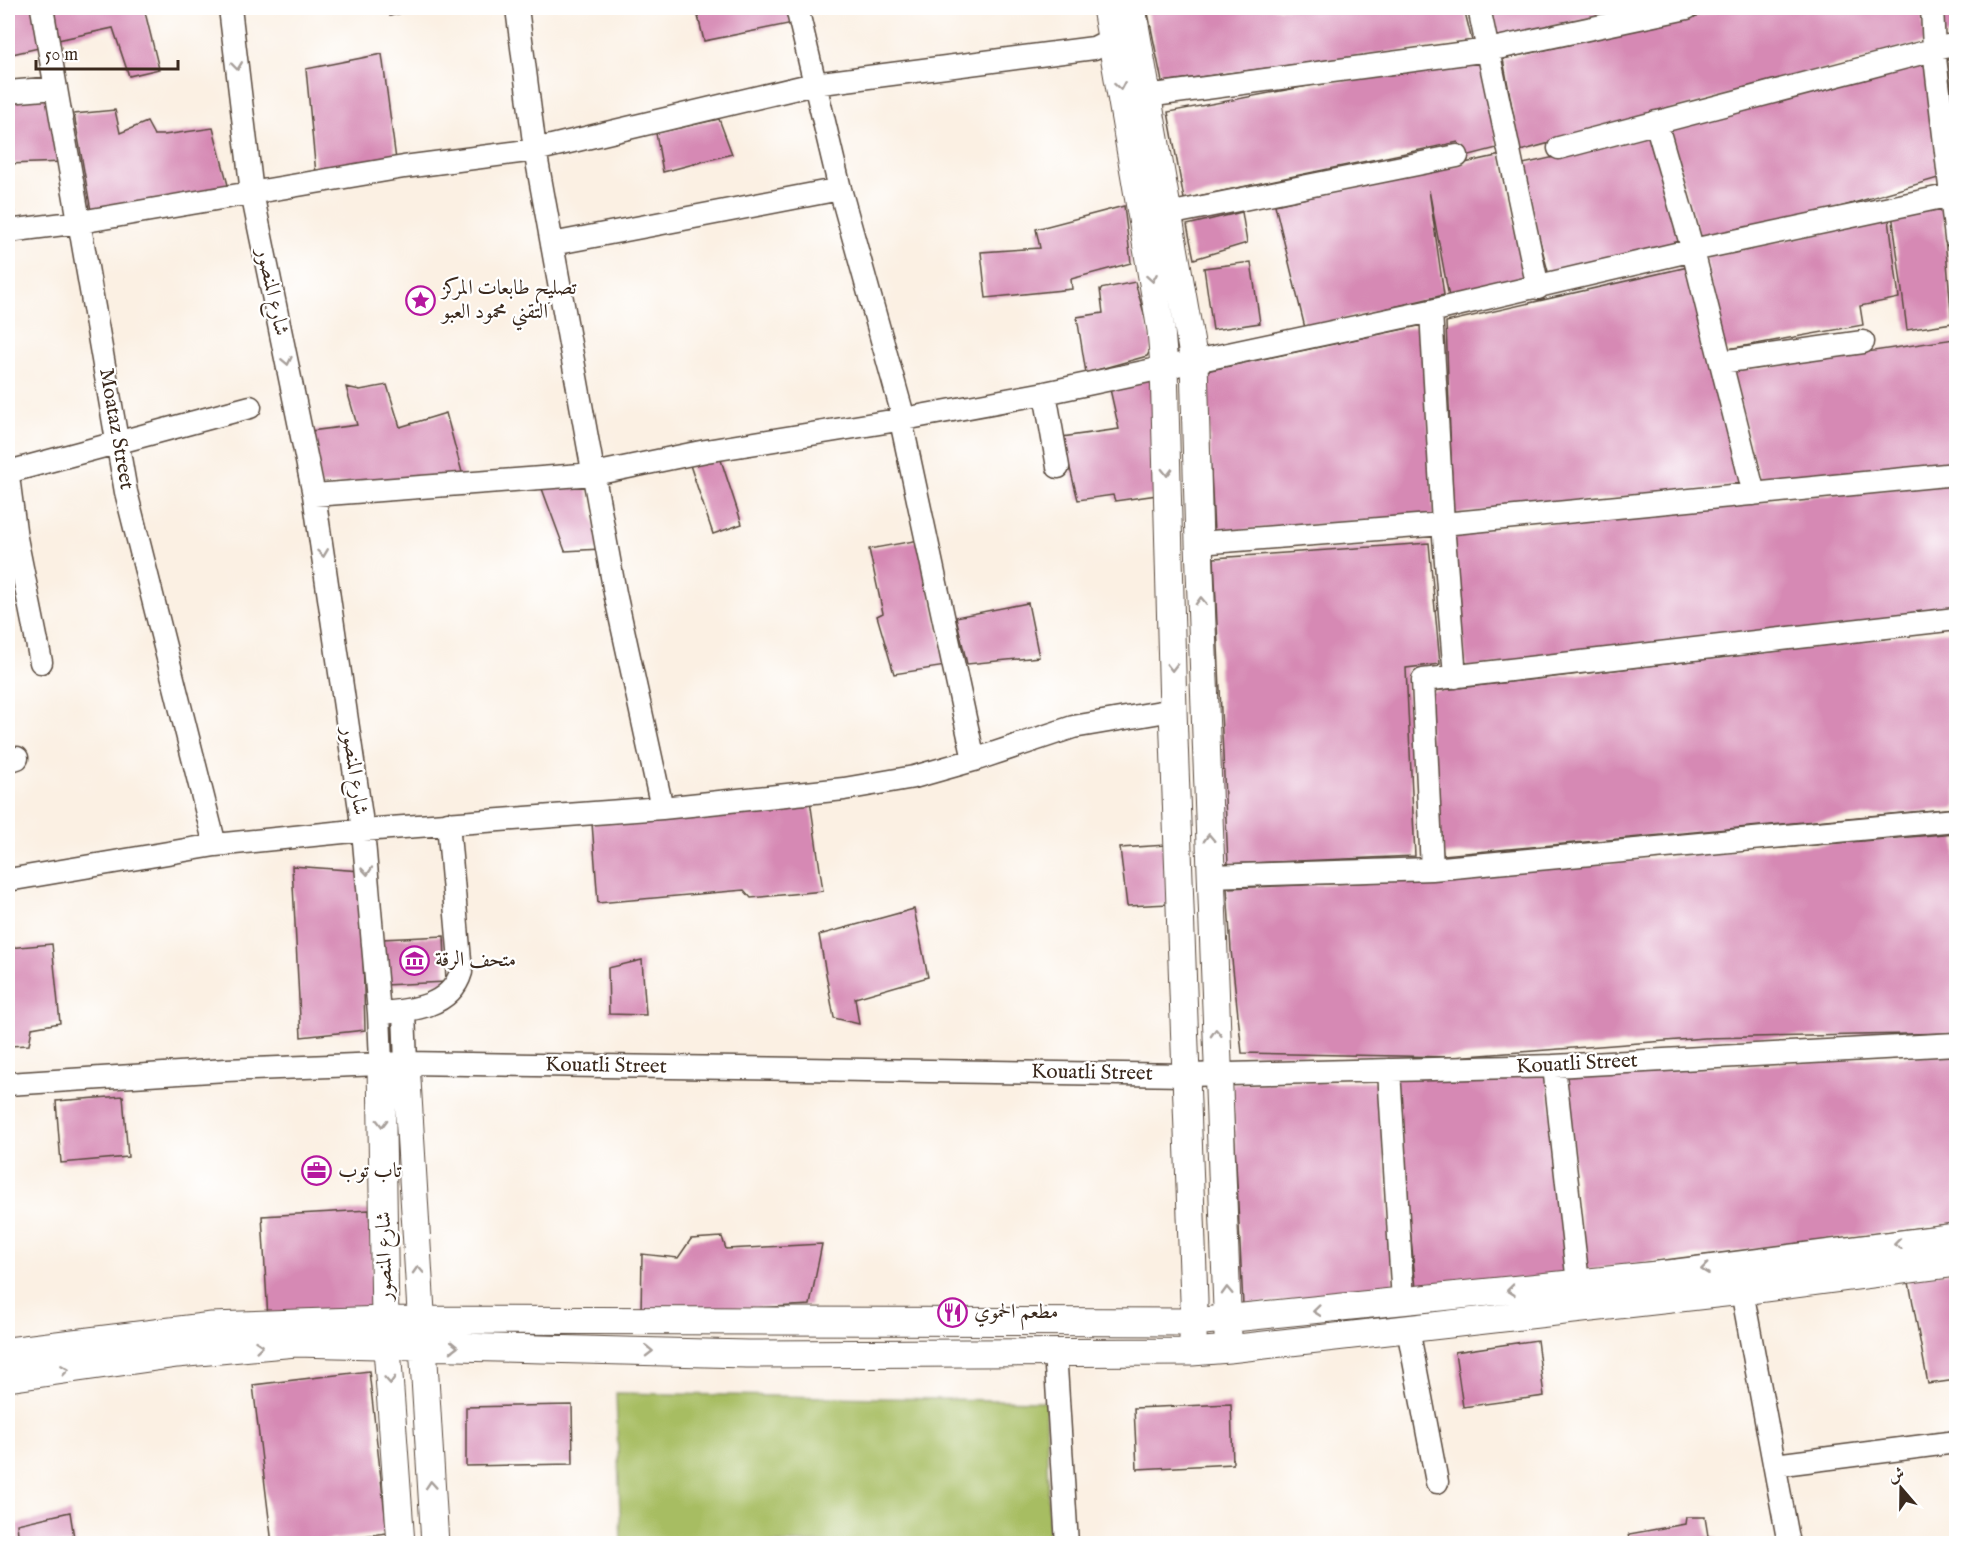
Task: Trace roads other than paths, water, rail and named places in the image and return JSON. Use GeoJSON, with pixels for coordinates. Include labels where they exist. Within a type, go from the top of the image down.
{"type":"FeatureCollection","features":[{"type":"Feature","properties":{"kind":"main road"},"geometry":{"type":"LineString","coordinates":[[1106,8],[1161,330],[1164,366],[1173,710],[1187,1075],[1194,1322],[1192,1352]]}},
{"type":"Feature","properties":{"kind":"main road"},"geometry":{"type":"LineString","coordinates":[[1132,8],[1194,361],[1210,876],[1229,1349]]}},
{"type":"Feature","properties":{"kind":"main road","name":"شارع المنصور"},"geometry":{"type":"LineString","coordinates":[[394,1064],[420,1319],[435,1544]]}},
{"type":"Feature","properties":{"kind":"main road","name":"شارع المنصور"},"geometry":{"type":"LineString","coordinates":[[394,1064],[386,1332],[401,1544]]}},
{"type":"Feature","properties":{"kind":"main road"},"geometry":{"type":"LineString","coordinates":[[8,1378],[177,1354],[386,1332],[420,1319],[1194,1322],[1228,1320],[1677,1273],[1956,1237]]}},
{"type":"Feature","properties":{"kind":"main road"},"geometry":{"type":"LineString","coordinates":[[8,1351],[212,1326],[386,1332],[422,1346],[747,1354],[1192,1352],[1742,1291],[1956,1263]]}},
{"type":"Feature","properties":{"kind":"street","name":"Moataz Street"},"geometry":{"type":"LineString","coordinates":[[42,8],[126,492],[215,845]]}},
{"type":"Feature","properties":{"kind":"street","name":"شارع المنصور"},"geometry":{"type":"LineString","coordinates":[[230,8],[252,193],[314,495],[363,830],[379,1013],[394,1064]]}},
{"type":"Feature","properties":{"kind":"street"},"geometry":{"type":"LineString","coordinates":[[517,8],[535,150],[615,593],[662,808]]}},
{"type":"Feature","properties":{"kind":"street"},"geometry":{"type":"LineString","coordinates":[[797,8],[840,189],[904,419],[903,430],[974,760]]}},
{"type":"Feature","properties":{"kind":"street"},"geometry":{"type":"LineString","coordinates":[[1479,8],[1538,288]]}},
{"type":"Feature","properties":{"kind":"street"},"geometry":{"type":"LineString","coordinates":[[1147,96],[1488,50],[1687,8]]}},
{"type":"Feature","properties":{"kind":"street"},"geometry":{"type":"LineString","coordinates":[[1932,8],[1934,49],[1954,194],[1956,238]]}},
{"type":"Feature","properties":{"kind":"street"},"geometry":{"type":"LineString","coordinates":[[8,231],[80,222],[404,167],[535,150],[814,84],[1094,48],[1112,39]]}},
{"type":"Feature","properties":{"kind":"street"},"geometry":{"type":"LineString","coordinates":[[1558,148],[1956,44]]}},
{"type":"Feature","properties":{"kind":"street"},"geometry":{"type":"LineString","coordinates":[[8,92],[56,88]]}},
{"type":"Feature","properties":{"kind":"street"},"geometry":{"type":"LineString","coordinates":[[1656,122],[1693,251],[1754,494]]}},
{"type":"Feature","properties":{"kind":"street"},"geometry":{"type":"LineString","coordinates":[[1168,214],[1457,156]]}},
{"type":"Feature","properties":{"kind":"street"},"geometry":{"type":"LineString","coordinates":[[552,244],[840,189]]}},
{"type":"Feature","properties":{"kind":"street"},"geometry":{"type":"LineString","coordinates":[[314,495],[594,474],[706,451],[904,419],[1045,393],[1431,311],[1954,194]]}},
{"type":"Feature","properties":{"kind":"street"},"geometry":{"type":"LineString","coordinates":[[1431,311],[1443,524],[1455,677]]}},
{"type":"Feature","properties":{"kind":"street"},"geometry":{"type":"LineString","coordinates":[[1721,362],[1863,342]]}},
{"type":"Feature","properties":{"kind":"street"},"geometry":{"type":"LineString","coordinates":[[1045,393],[1058,467]]}},
{"type":"Feature","properties":{"kind":"street"},"geometry":{"type":"LineString","coordinates":[[41,662],[12,539],[8,474],[250,407]]}},
{"type":"Feature","properties":{"kind":"street"},"geometry":{"type":"LineString","coordinates":[[1199,543],[1443,524],[1956,474]]}},
{"type":"Feature","properties":{"kind":"street"},"geometry":{"type":"LineString","coordinates":[[1432,869],[1423,680],[1956,619]]}},
{"type":"Feature","properties":{"kind":"street"},"geometry":{"type":"LineString","coordinates":[[8,880],[215,845],[363,830],[662,808],[844,789],[914,777],[1073,727],[1173,710]]}},
{"type":"Feature","properties":{"kind":"street"},"geometry":{"type":"LineString","coordinates":[[1210,876],[1432,869],[1956,820]]}},
{"type":"Feature","properties":{"kind":"street"},"geometry":{"type":"LineString","coordinates":[[379,1013],[404,1012],[442,999],[454,988],[461,972],[448,823]]}},
{"type":"Feature","properties":{"kind":"street","name":"شارع المنصور"},"geometry":{"type":"LineString","coordinates":[[394,1064],[404,1012]]}},
{"type":"Feature","properties":{"kind":"street","name":"Kouatli Street"},"geometry":{"type":"LineString","coordinates":[[8,1084],[226,1070],[394,1064],[1187,1075],[1554,1066],[1956,1044]]}},
{"type":"Feature","properties":{"kind":"street"},"geometry":{"type":"LineString","coordinates":[[1554,1066],[1578,1283]]}},
{"type":"Feature","properties":{"kind":"street"},"geometry":{"type":"LineString","coordinates":[[1389,1070],[1403,1302]]}},
{"type":"Feature","properties":{"kind":"street"},"geometry":{"type":"LineString","coordinates":[[1742,1291],[1790,1544]]}},
{"type":"Feature","properties":{"kind":"street"},"geometry":{"type":"LineString","coordinates":[[1408,1329],[1437,1482]]}},
{"type":"Feature","properties":{"kind":"street"},"geometry":{"type":"LineString","coordinates":[[1055,1351],[1066,1544]]}},
{"type":"Feature","properties":{"kind":"street"},"geometry":{"type":"LineString","coordinates":[[1775,1465],[1956,1442]]}},
{"type":"Feature","properties":{"kind":"place","name":"تصليح طابعات المركز التقني محمود العبو"},"geometry":{"type":"Point","coordinates":[421,300]}},
{"type":"Feature","properties":{"kind":"place","name":"متحف الرقة"},"geometry":{"type":"Point","coordinates":[414,960]}},
{"type":"Feature","properties":{"kind":"place","name":"تاب توب"},"geometry":{"type":"Point","coordinates":[317,1171]}},
{"type":"Feature","properties":{"kind":"place","name":"مطعم الحموي"},"geometry":{"type":"Point","coordinates":[953,1312]}}]}
